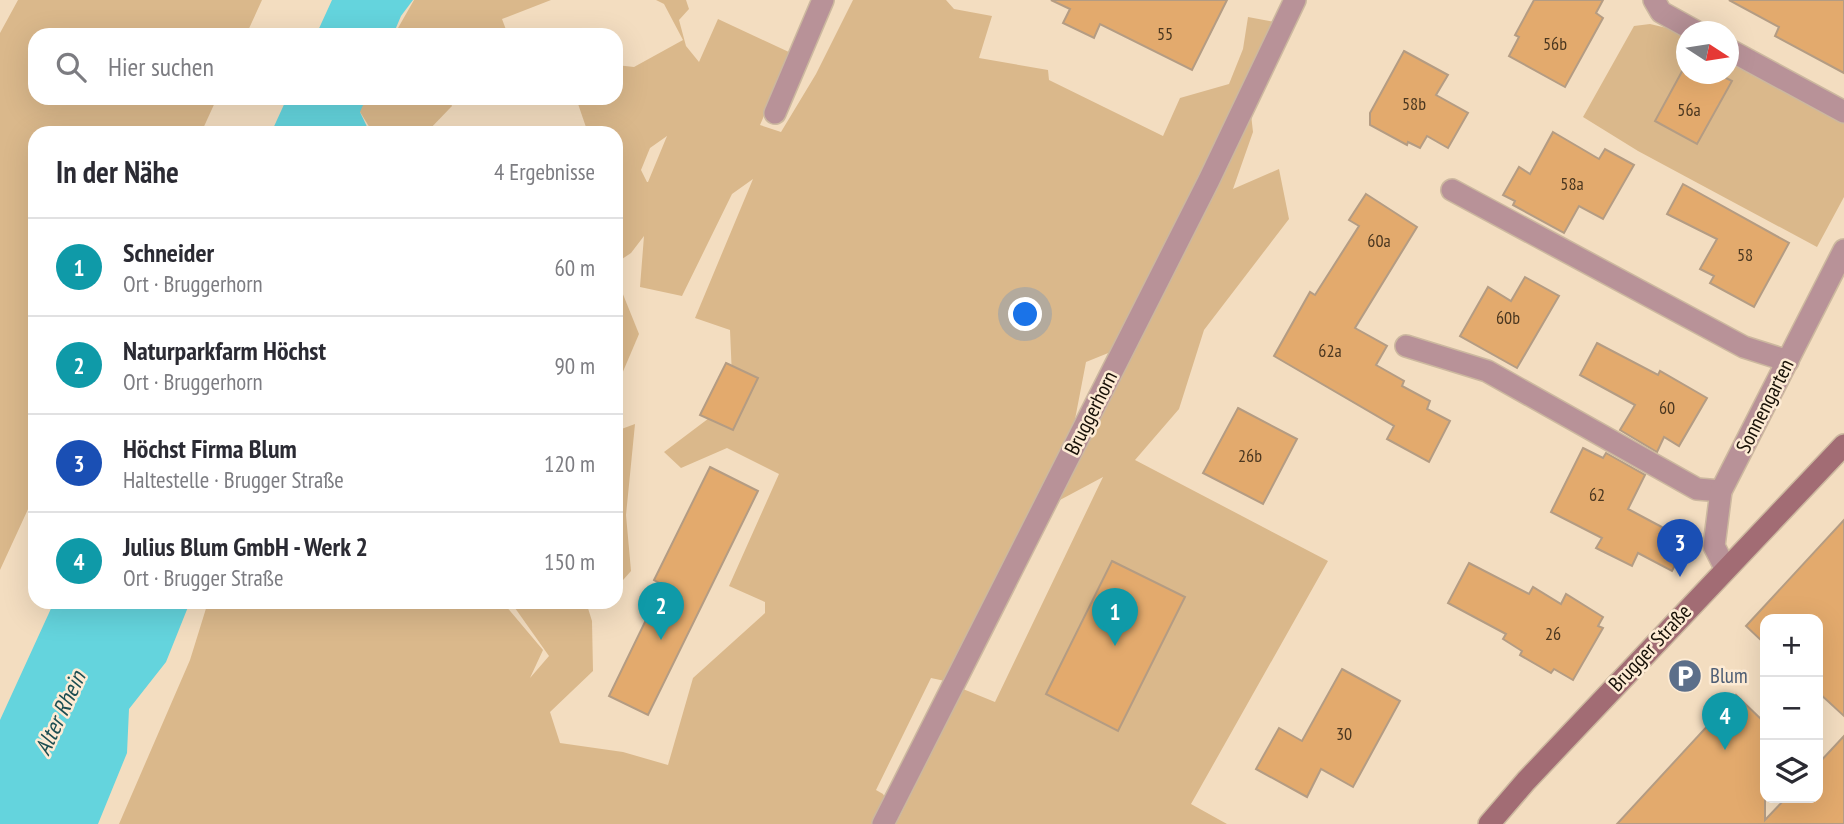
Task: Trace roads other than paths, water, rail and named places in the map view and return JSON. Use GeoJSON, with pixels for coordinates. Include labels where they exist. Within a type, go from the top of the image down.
{"type":"FeatureCollection","features":[{"type":"Feature","properties":{"kind":"main road","name":"Brugger Straße"},"geometry":{"type":"LineString","coordinates":[[1489,824],[1525,781],[1844,445]]}},
{"type":"Feature","properties":{"kind":"street"},"geometry":{"type":"LineString","coordinates":[[775,113],[824,0]]}},
{"type":"Feature","properties":{"kind":"street","name":"Bruggerhorn"},"geometry":{"type":"LineString","coordinates":[[883,824],[1209,180],[1295,0]]}},
{"type":"Feature","properties":{"kind":"street"},"geometry":{"type":"LineString","coordinates":[[1654,0],[1661,12],[1677,21]]}},
{"type":"Feature","properties":{"kind":"street"},"geometry":{"type":"LineString","coordinates":[[1739,55],[1844,112]]}},
{"type":"Feature","properties":{"kind":"street"},"geometry":{"type":"LineString","coordinates":[[1452,190],[1744,347],[1788,361]]}},
{"type":"Feature","properties":{"kind":"street","name":"Sonnengarten"},"geometry":{"type":"LineString","coordinates":[[1726,568],[1714,546],[1721,491],[1844,250]]}},
{"type":"Feature","properties":{"kind":"street"},"geometry":{"type":"LineString","coordinates":[[1406,346],[1488,371],[1697,489],[1721,491]]}},
{"type":"Feature","properties":{"kind":"water"},"geometry":{"type":"Polygon","coordinates":[[[332,0],[413,0],[396,28],[319,28],[332,0]]]}},
{"type":"Feature","properties":{"kind":"water"},"geometry":{"type":"Polygon","coordinates":[[[284,105],[363,105],[360,112],[367,126],[274,126],[284,105]]]}},
{"type":"Feature","properties":{"kind":"water","name":"Alter Rhein"},"geometry":{"type":"Polygon","coordinates":[[[51,609],[187,609],[166,662],[129,709],[127,753],[98,824],[0,824],[0,720],[51,609]]]}},
{"type":"Feature","properties":{"kind":"place","name":"Höchst Firma Blum"},"geometry":{"type":"Point","coordinates":[1680,577]}},
{"type":"Feature","properties":{"kind":"place","name":"Naturparkfarm Höchst"},"geometry":{"type":"Point","coordinates":[661,640]}},
{"type":"Feature","properties":{"kind":"place","name":"Schneider"},"geometry":{"type":"Point","coordinates":[1115,646]}},
{"type":"Feature","properties":{"kind":"place","name":"Blum"},"geometry":{"type":"Point","coordinates":[1685,676]}},
{"type":"Feature","properties":{"kind":"place","name":"Julius Blum GmbH - Werk 2"},"geometry":{"type":"Point","coordinates":[1725,750]}}]}
